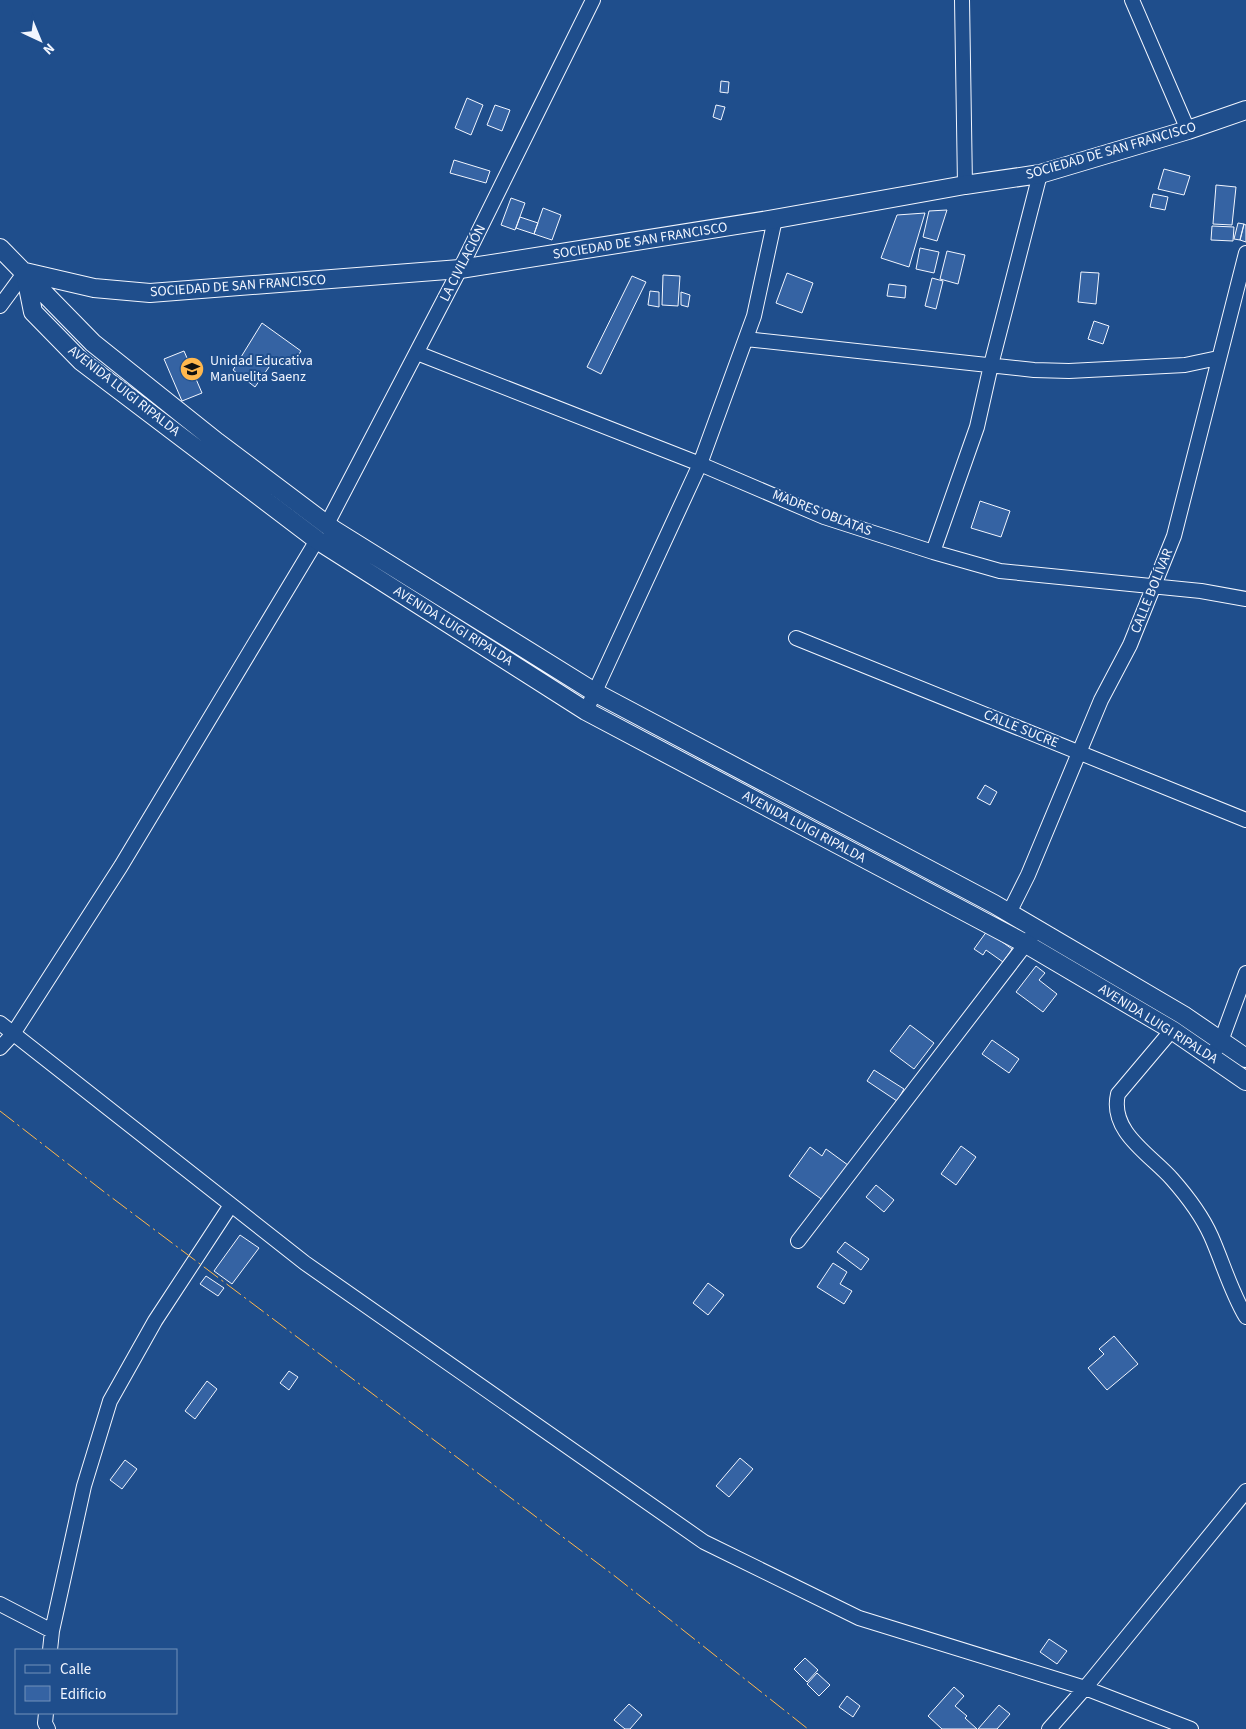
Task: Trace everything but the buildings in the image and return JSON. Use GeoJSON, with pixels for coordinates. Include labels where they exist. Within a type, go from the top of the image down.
{"type":"FeatureCollection","features":[{"type":"Feature","properties":{"kind":"street","name":"LA CIVILACIÓN"},"geometry":{"type":"LineString","coordinates":[[327,524],[460,270],[593,0]]}},
{"type":"Feature","properties":{"kind":"street"},"geometry":{"type":"LineString","coordinates":[[962,0],[964,184]]}},
{"type":"Feature","properties":{"kind":"street"},"geometry":{"type":"LineString","coordinates":[[1132,0],[1188,130]]}},
{"type":"Feature","properties":{"kind":"street","name":"SOCIEDAD DE SAN FRANCISCO"},"geometry":{"type":"LineString","coordinates":[[25,272],[94,288],[150,293],[460,270],[775,219],[964,184],[1040,174],[1188,130],[1246,110]]}},
{"type":"Feature","properties":{"kind":"street"},"geometry":{"type":"LineString","coordinates":[[933,552],[977,427],[1040,174]]}},
{"type":"Feature","properties":{"kind":"street"},"geometry":{"type":"LineString","coordinates":[[586,711],[596,694],[700,464],[754,316],[775,219]]}},
{"type":"Feature","properties":{"kind":"street"},"geometry":{"type":"LineString","coordinates":[[0,248],[25,272],[0,306]]}},
{"type":"Feature","properties":{"kind":"street","name":"CALLE BOLÍVAR"},"geometry":{"type":"LineString","coordinates":[[1008,913],[1028,875],[1079,752],[1155,586],[1174,536],[1246,252]]}},
{"type":"Feature","properties":{"kind":"street","name":"AVENIDA LUIGI RIPALDA"},"geometry":{"type":"LineString","coordinates":[[25,272],[93,343],[217,442],[327,524],[596,694],[1037,929],[1183,1015],[1246,1058]]}},
{"type":"Feature","properties":{"kind":"street","name":"AVENIDA LUIGI RIPALDA"},"geometry":{"type":"LineString","coordinates":[[25,272],[33,312],[82,361],[317,540],[586,711],[1026,944],[1172,1030],[1246,1081]]}},
{"type":"Feature","properties":{"kind":"street"},"geometry":{"type":"LineString","coordinates":[[746,339],[991,365],[1069,371],[1185,365],[1218,358]]}},
{"type":"Feature","properties":{"kind":"street","name":"MADRES OBLATAS"},"geometry":{"type":"LineString","coordinates":[[417,353],[700,464],[824,517],[933,552],[1000,571],[1155,586],[1246,600]]}},
{"type":"Feature","properties":{"kind":"street"},"geometry":{"type":"LineString","coordinates":[[0,1048],[13,1034],[121,866],[317,540]]}},
{"type":"Feature","properties":{"kind":"street","name":"CALLE SUCRE"},"geometry":{"type":"LineString","coordinates":[[796,638],[1246,820]]}},
{"type":"Feature","properties":{"kind":"street"},"geometry":{"type":"LineString","coordinates":[[798,1241],[1037,929]]}},
{"type":"Feature","properties":{"kind":"street"},"geometry":{"type":"LineString","coordinates":[[1211,1057],[1221,1042],[1246,973]]}},
{"type":"Feature","properties":{"kind":"street"},"geometry":{"type":"LineString","coordinates":[[0,1024],[305,1263],[704,1542],[859,1618],[1085,1688],[1191,1729]]}},
{"type":"Feature","properties":{"kind":"street"},"geometry":{"type":"LineString","coordinates":[[1172,1030],[1118,1094],[1115,1105],[1126,1134],[1172,1180],[1194,1208],[1210,1234],[1246,1317]]}},
{"type":"Feature","properties":{"kind":"street"},"geometry":{"type":"LineString","coordinates":[[50,1649],[52,1631],[84,1486],[110,1401],[154,1321],[231,1205]]}},
{"type":"Feature","properties":{"kind":"street"},"geometry":{"type":"LineString","coordinates":[[1049,1729],[1085,1688],[1246,1491]]}},
{"type":"Feature","properties":{"kind":"street"},"geometry":{"type":"LineString","coordinates":[[0,1604],[52,1631]]}},
{"type":"Feature","properties":{"kind":"street"},"geometry":{"type":"LineString","coordinates":[[46,1714],[45,1723],[48,1729]]}},
{"type":"Feature","properties":{"kind":"power"},"geometry":{"type":"LineString","coordinates":[[0,1111],[103,1191],[616,1577],[808,1729]]}},
{"type":"Feature","properties":{"kind":"place","name":"Unidad Educativa Manuelita Saenz"},"geometry":{"type":"Point","coordinates":[192,369]}}]}
